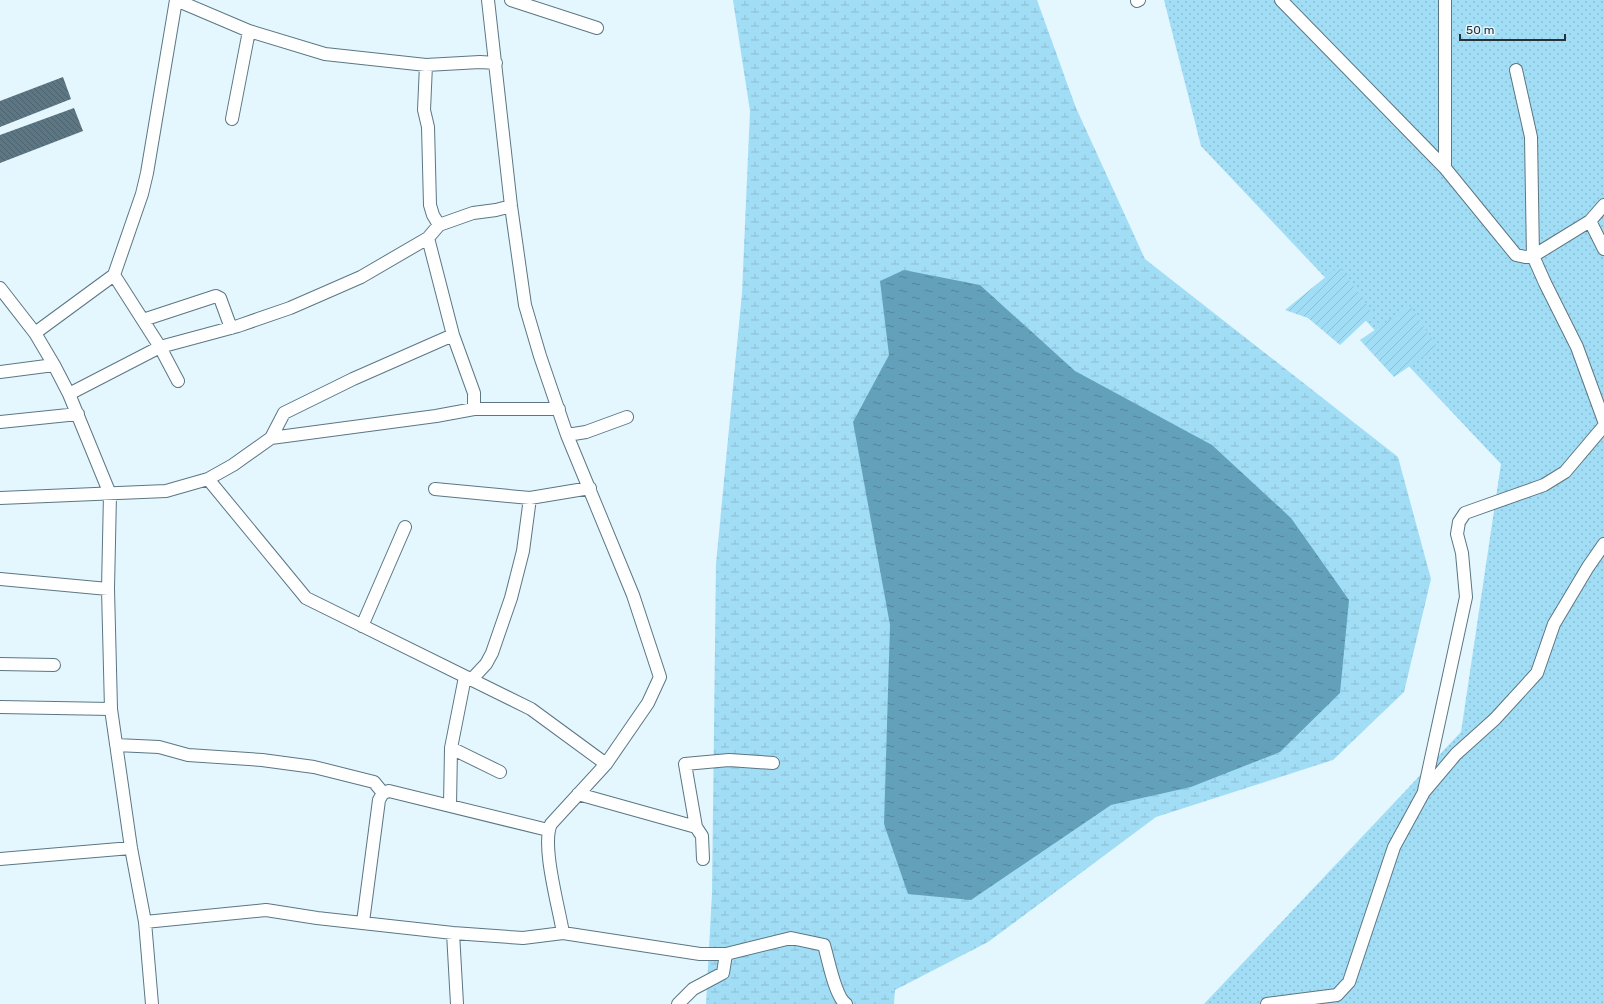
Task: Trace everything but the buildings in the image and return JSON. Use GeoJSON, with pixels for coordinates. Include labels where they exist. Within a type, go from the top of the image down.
{"type":"FeatureCollection","features":[{"type":"Feature","properties":{"kind":"street"},"geometry":{"type":"LineString","coordinates":[[35,333],[114,275],[142,194],[147,173],[176,0],[206,5],[249,31],[325,54],[426,65],[480,62],[496,63]]}},
{"type":"Feature","properties":{"kind":"street"},"geometry":{"type":"LineString","coordinates":[[488,0],[511,206],[525,305],[540,356],[568,435],[633,595],[660,677],[648,703],[606,764],[551,824],[548,830],[548,846],[563,933]]}},
{"type":"Feature","properties":{"kind":"street"},"geometry":{"type":"LineString","coordinates":[[511,0],[598,28]]}},
{"type":"Feature","properties":{"kind":"street"},"geometry":{"type":"LineString","coordinates":[[1281,0],[1445,168],[1516,255],[1525,257],[1533,256],[1590,221],[1604,204]]}},
{"type":"Feature","properties":{"kind":"street"},"geometry":{"type":"LineString","coordinates":[[1445,0],[1445,168]]}},
{"type":"Feature","properties":{"kind":"street"},"geometry":{"type":"LineString","coordinates":[[232,119],[249,31]]}},
{"type":"Feature","properties":{"kind":"street"},"geometry":{"type":"LineString","coordinates":[[426,65],[424,110],[428,127],[430,205],[439,225]]}},
{"type":"Feature","properties":{"kind":"street"},"geometry":{"type":"LineString","coordinates":[[1516,70],[1531,137],[1533,256],[1545,284],[1577,347],[1604,421]]}},
{"type":"Feature","properties":{"kind":"street"},"geometry":{"type":"LineString","coordinates":[[69,394],[160,347],[231,328],[290,308],[329,291],[361,276],[428,238],[439,225],[473,212],[496,210],[511,206]]}},
{"type":"Feature","properties":{"kind":"street"},"geometry":{"type":"LineString","coordinates":[[1590,221],[1604,249]]}},
{"type":"Feature","properties":{"kind":"street"},"geometry":{"type":"LineString","coordinates":[[428,238],[453,335],[474,393],[474,409]]}},
{"type":"Feature","properties":{"kind":"street"},"geometry":{"type":"LineString","coordinates":[[114,275],[160,347],[178,381]]}},
{"type":"Feature","properties":{"kind":"street"},"geometry":{"type":"LineString","coordinates":[[0,288],[6,293],[35,333],[54,365],[78,414],[110,494],[108,589],[111,709],[131,848],[145,922],[152,1004]]}},
{"type":"Feature","properties":{"kind":"street"},"geometry":{"type":"LineString","coordinates":[[143,320],[216,296],[220,298],[231,328]]}},
{"type":"Feature","properties":{"kind":"street"},"geometry":{"type":"LineString","coordinates":[[0,498],[166,492],[208,479],[233,465],[271,438],[284,413],[366,373],[453,335]]}},
{"type":"Feature","properties":{"kind":"street"},"geometry":{"type":"LineString","coordinates":[[0,372],[54,365]]}},
{"type":"Feature","properties":{"kind":"street"},"geometry":{"type":"LineString","coordinates":[[271,438],[436,416],[474,409],[559,409]]}},
{"type":"Feature","properties":{"kind":"street"},"geometry":{"type":"LineString","coordinates":[[0,422],[78,414]]}},
{"type":"Feature","properties":{"kind":"street"},"geometry":{"type":"LineString","coordinates":[[568,435],[586,432],[627,417]]}},
{"type":"Feature","properties":{"kind":"street"},"geometry":{"type":"LineString","coordinates":[[1424,792],[1466,597],[1462,553],[1457,534],[1459,522],[1465,513],[1544,485],[1565,472],[1604,426]]}},
{"type":"Feature","properties":{"kind":"street"},"geometry":{"type":"LineString","coordinates":[[208,479],[306,598],[530,709],[606,764]]}},
{"type":"Feature","properties":{"kind":"street"},"geometry":{"type":"LineString","coordinates":[[435,489],[530,498],[590,488]]}},
{"type":"Feature","properties":{"kind":"street"},"geometry":{"type":"LineString","coordinates":[[450,806],[451,748],[468,678],[486,664],[492,653],[511,598],[523,551],[530,498]]}},
{"type":"Feature","properties":{"kind":"street"},"geometry":{"type":"LineString","coordinates":[[362,626],[405,527]]}},
{"type":"Feature","properties":{"kind":"street"},"geometry":{"type":"LineString","coordinates":[[1267,1004],[1338,995],[1349,982],[1394,848],[1424,792],[1456,754],[1496,719],[1537,673],[1554,624],[1588,567],[1604,544]]}},
{"type":"Feature","properties":{"kind":"street"},"geometry":{"type":"LineString","coordinates":[[0,579],[108,589]]}},
{"type":"Feature","properties":{"kind":"street"},"geometry":{"type":"LineString","coordinates":[[0,664],[54,665]]}},
{"type":"Feature","properties":{"kind":"street"},"geometry":{"type":"LineString","coordinates":[[0,707],[111,709]]}},
{"type":"Feature","properties":{"kind":"street"},"geometry":{"type":"LineString","coordinates":[[116,745],[159,747],[188,755],[262,760],[314,767],[374,782],[383,793]]}},
{"type":"Feature","properties":{"kind":"street"},"geometry":{"type":"LineString","coordinates":[[451,748],[500,772]]}},
{"type":"Feature","properties":{"kind":"street"},"geometry":{"type":"LineString","coordinates":[[703,859],[702,836],[696,827],[685,764],[729,760],[773,763]]}},
{"type":"Feature","properties":{"kind":"street"},"geometry":{"type":"LineString","coordinates":[[363,922],[379,800],[383,793],[389,790],[548,830]]}},
{"type":"Feature","properties":{"kind":"street"},"geometry":{"type":"LineString","coordinates":[[578,794],[696,827]]}},
{"type":"Feature","properties":{"kind":"street"},"geometry":{"type":"LineString","coordinates":[[0,859],[131,848]]}},
{"type":"Feature","properties":{"kind":"street"},"geometry":{"type":"LineString","coordinates":[[145,922],[266,910],[317,918],[453,933],[523,938],[563,933],[700,954],[726,954],[791,938],[824,945],[838,992],[843,1002],[846,1004]]}},
{"type":"Feature","properties":{"kind":"street"},"geometry":{"type":"LineString","coordinates":[[453,933],[457,1004]]}},
{"type":"Feature","properties":{"kind":"street"},"geometry":{"type":"LineString","coordinates":[[678,1004],[693,988],[723,973],[726,954]]}},
{"type":"Feature","properties":{"kind":"green space"},"geometry":{"type":"Polygon","coordinates":[[[733,0],[1037,0],[1076,108],[1145,259],[1398,457],[1431,579],[1404,692],[1333,760],[1156,817],[988,942],[895,990],[894,1004],[706,1004],[712,893],[716,564],[742,293],[750,111],[733,0]]]}},
{"type":"Feature","properties":{"kind":"green space"},"geometry":{"type":"Polygon","coordinates":[[[1164,0],[1604,0],[1604,1004],[1204,1004],[1461,732],[1501,464],[1201,146],[1164,0]]]}},
{"type":"Feature","properties":{"kind":"green space"},"geometry":{"type":"Polygon","coordinates":[[[1339,266],[1373,314],[1340,345],[1308,318],[1285,310],[1339,266]]]}},
{"type":"Feature","properties":{"kind":"green space"},"geometry":{"type":"Polygon","coordinates":[[[1410,306],[1437,347],[1394,377],[1360,340],[1410,306]]]}},
{"type":"Feature","properties":{"kind":"water"},"geometry":{"type":"Polygon","coordinates":[[[904,270],[980,285],[1075,371],[1212,445],[1291,518],[1349,600],[1340,693],[1280,752],[1191,787],[1111,805],[971,900],[908,894],[884,824],[890,625],[853,422],[889,355],[880,281],[904,270]]]}}]}
